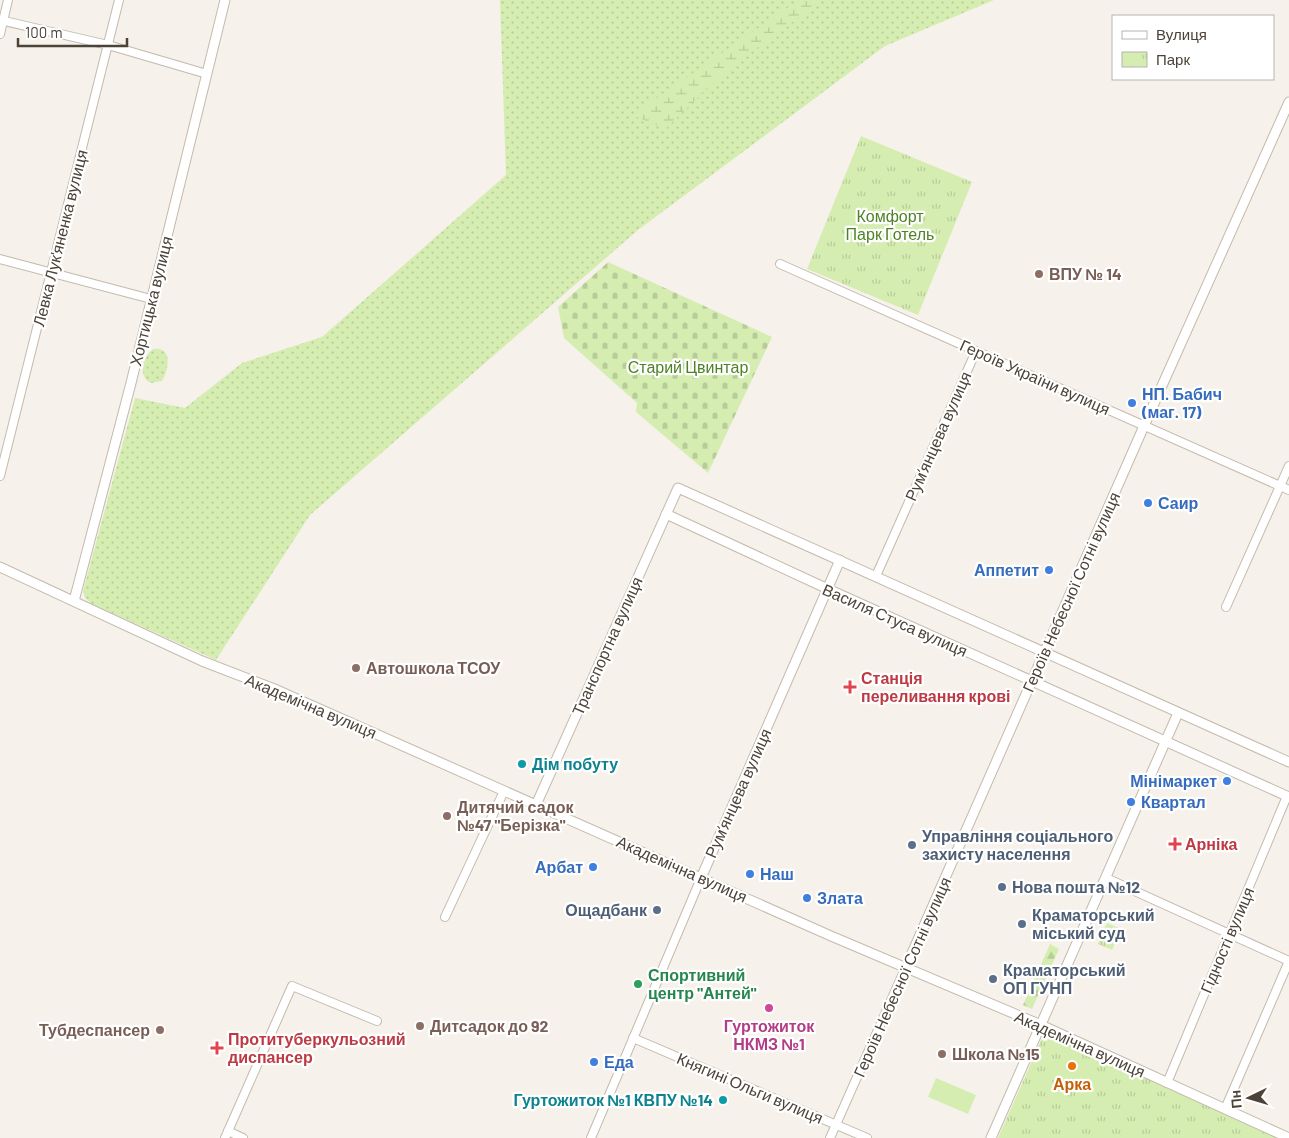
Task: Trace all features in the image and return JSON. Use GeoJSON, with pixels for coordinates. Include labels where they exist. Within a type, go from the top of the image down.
{"type":"FeatureCollection","features":[{"type":"Feature","properties":{"kind":"street"},"geometry":{"type":"LineString","coordinates":[[0,34],[8,0]]}},
{"type":"Feature","properties":{"kind":"street","name":"Левка Лук'яненка вулиця"},"geometry":{"type":"LineString","coordinates":[[0,476],[119,0]]}},
{"type":"Feature","properties":{"kind":"street","name":"Хортицька вулиця"},"geometry":{"type":"LineString","coordinates":[[74,601],[225,0]]}},
{"type":"Feature","properties":{"kind":"street"},"geometry":{"type":"LineString","coordinates":[[2,20],[108,45],[207,74]]}},
{"type":"Feature","properties":{"kind":"street","name":"Героїв Небесної Сотні вулиця"},"geometry":{"type":"LineString","coordinates":[[830,1138],[1144,426],[1286,116],[1289,102]]}},
{"type":"Feature","properties":{"kind":"street"},"geometry":{"type":"LineString","coordinates":[[0,260],[151,299]]}},
{"type":"Feature","properties":{"kind":"street","name":"Героїв України вулиця"},"geometry":{"type":"LineString","coordinates":[[780,264],[1289,490]]}},
{"type":"Feature","properties":{"kind":"street","name":"Рум’янцева вулиця"},"geometry":{"type":"LineString","coordinates":[[876,576],[976,351]]}},
{"type":"Feature","properties":{"kind":"street"},"geometry":{"type":"LineString","coordinates":[[1226,607],[1289,466]]}},
{"type":"Feature","properties":{"kind":"street","name":"Василя Стуса вулиця"},"geometry":{"type":"LineString","coordinates":[[678,488],[1044,651],[1178,714],[1289,762]]}},
{"type":"Feature","properties":{"kind":"street","name":"Транспортна вулиця"},"geometry":{"type":"LineString","coordinates":[[536,805],[678,488]]}},
{"type":"Feature","properties":{"kind":"street","name":"Василя Стуса вулиця"},"geometry":{"type":"LineString","coordinates":[[666,514],[1288,796]]}},
{"type":"Feature","properties":{"kind":"street","name":"Рум’янцева вулиця"},"geometry":{"type":"LineString","coordinates":[[591,1138],[701,878],[840,560]]}},
{"type":"Feature","properties":{"kind":"street","name":"Академічна вулиця"},"geometry":{"type":"LineString","coordinates":[[0,567],[202,661],[279,691],[905,969],[1041,1024],[1289,1138]]}},
{"type":"Feature","properties":{"kind":"street"},"geometry":{"type":"LineString","coordinates":[[991,1138],[1178,714]]}},
{"type":"Feature","properties":{"kind":"street"},"geometry":{"type":"LineString","coordinates":[[445,917],[504,791]]}},
{"type":"Feature","properties":{"kind":"street","name":"Гідності вулиця"},"geometry":{"type":"LineString","coordinates":[[1166,1083],[1288,796]]}},
{"type":"Feature","properties":{"kind":"street"},"geometry":{"type":"LineString","coordinates":[[1106,878],[1289,961],[1225,1109]]}},
{"type":"Feature","properties":{"kind":"street"},"geometry":{"type":"LineString","coordinates":[[243,1138],[227,1135],[292,986],[376,1021]]}},
{"type":"Feature","properties":{"kind":"street","name":"Княгині Ольги вулиця"},"geometry":{"type":"LineString","coordinates":[[633,1038],[867,1138]]}},
{"type":"Feature","properties":{"kind":"green space"},"geometry":{"type":"Polygon","coordinates":[[[500,0],[994,0],[885,46],[638,230],[310,515],[216,660],[92,604],[85,598],[83,591],[135,398],[185,408],[242,363],[322,337],[506,175],[500,0]]]}},
{"type":"Feature","properties":{"kind":"green space"},"geometry":{"type":"Polygon","coordinates":[[[799,0],[823,0],[729,68],[665,129],[632,115],[799,0]]]}},
{"type":"Feature","properties":{"kind":"green space","name":"Комфорт Парк Готель"},"geometry":{"type":"Polygon","coordinates":[[[861,136],[972,182],[918,315],[807,269],[861,136]]]}},
{"type":"Feature","properties":{"kind":"green space","name":"Старий Цвинтар"},"geometry":{"type":"Polygon","coordinates":[[[608,262],[772,337],[708,473],[636,412],[637,403],[564,338],[558,307],[608,262]]]}},
{"type":"Feature","properties":{"kind":"green space"},"geometry":{"type":"Polygon","coordinates":[[[153,349],[164,351],[168,359],[168,365],[162,381],[151,383],[144,376],[143,367],[146,357],[153,349]]]}},
{"type":"Feature","properties":{"kind":"green space"},"geometry":{"type":"Polygon","coordinates":[[[1107,923],[1121,929],[1112,950],[1098,944],[1107,923]]]}},
{"type":"Feature","properties":{"kind":"green space"},"geometry":{"type":"Polygon","coordinates":[[[1050,944],[1059,949],[1032,1009],[1023,1005],[1050,944]]]}},
{"type":"Feature","properties":{"kind":"green space"},"geometry":{"type":"Polygon","coordinates":[[[1051,1036],[1279,1138],[998,1138],[1042,1038],[1047,1041],[1051,1036]]]}},
{"type":"Feature","properties":{"kind":"green space"},"geometry":{"type":"Polygon","coordinates":[[[936,1078],[976,1095],[968,1114],[928,1097],[936,1078]]]}},
{"type":"Feature","properties":{"kind":"place","name":"ВПУ № 14"},"geometry":{"type":"Point","coordinates":[1039,274]}},
{"type":"Feature","properties":{"kind":"place","name":"НП. Бабич (маг. 17)"},"geometry":{"type":"Point","coordinates":[1132,403]}},
{"type":"Feature","properties":{"kind":"place","name":"Саир"},"geometry":{"type":"Point","coordinates":[1148,503]}},
{"type":"Feature","properties":{"kind":"place","name":"Аппетит"},"geometry":{"type":"Point","coordinates":[1049,570]}},
{"type":"Feature","properties":{"kind":"place","name":"Автошкола ТСОУ"},"geometry":{"type":"Point","coordinates":[356,668]}},
{"type":"Feature","properties":{"kind":"place","name":"Станція переливання крові"},"geometry":{"type":"Point","coordinates":[850,687]}},
{"type":"Feature","properties":{"kind":"place","name":"Дім побуту"},"geometry":{"type":"Point","coordinates":[522,764]}},
{"type":"Feature","properties":{"kind":"place","name":"Мінімаркет"},"geometry":{"type":"Point","coordinates":[1227,781]}},
{"type":"Feature","properties":{"kind":"place","name":"Квартал"},"geometry":{"type":"Point","coordinates":[1131,802]}},
{"type":"Feature","properties":{"kind":"place","name":"Дитячий садок №47 \"Берізка\""},"geometry":{"type":"Point","coordinates":[447,816]}},
{"type":"Feature","properties":{"kind":"place","name":"Арніка"},"geometry":{"type":"Point","coordinates":[1175,844]}},
{"type":"Feature","properties":{"kind":"place","name":"Управління соціального захисту населення"},"geometry":{"type":"Point","coordinates":[912,845]}},
{"type":"Feature","properties":{"kind":"place","name":"Арбат"},"geometry":{"type":"Point","coordinates":[593,867]}},
{"type":"Feature","properties":{"kind":"place","name":"Наш"},"geometry":{"type":"Point","coordinates":[750,874]}},
{"type":"Feature","properties":{"kind":"place","name":"Нова пошта №12"},"geometry":{"type":"Point","coordinates":[1002,887]}},
{"type":"Feature","properties":{"kind":"place","name":"Злата"},"geometry":{"type":"Point","coordinates":[807,898]}},
{"type":"Feature","properties":{"kind":"place","name":"Ощадбанк"},"geometry":{"type":"Point","coordinates":[657,910]}},
{"type":"Feature","properties":{"kind":"place","name":"Краматорський міський суд"},"geometry":{"type":"Point","coordinates":[1022,924]}},
{"type":"Feature","properties":{"kind":"place","name":"Краматорський ОП ГУНП"},"geometry":{"type":"Point","coordinates":[993,979]}},
{"type":"Feature","properties":{"kind":"place","name":"Спортивний центр \"Антей\""},"geometry":{"type":"Point","coordinates":[638,984]}},
{"type":"Feature","properties":{"kind":"place","name":"Гуртожиток НКМЗ №1"},"geometry":{"type":"Point","coordinates":[769,1008]}},
{"type":"Feature","properties":{"kind":"place","name":"Дитсадок до 92"},"geometry":{"type":"Point","coordinates":[420,1026]}},
{"type":"Feature","properties":{"kind":"place","name":"Тубдеспансер"},"geometry":{"type":"Point","coordinates":[160,1030]}},
{"type":"Feature","properties":{"kind":"place","name":"Протитуберкульозний диспансер"},"geometry":{"type":"Point","coordinates":[217,1048]}},
{"type":"Feature","properties":{"kind":"place","name":"Школа №15"},"geometry":{"type":"Point","coordinates":[942,1054]}},
{"type":"Feature","properties":{"kind":"place","name":"Еда"},"geometry":{"type":"Point","coordinates":[594,1062]}},
{"type":"Feature","properties":{"kind":"place","name":"Арка"},"geometry":{"type":"Point","coordinates":[1072,1066]}},
{"type":"Feature","properties":{"kind":"place","name":"Гуртожиток №1 КВПУ №14"},"geometry":{"type":"Point","coordinates":[723,1100]}}]}
